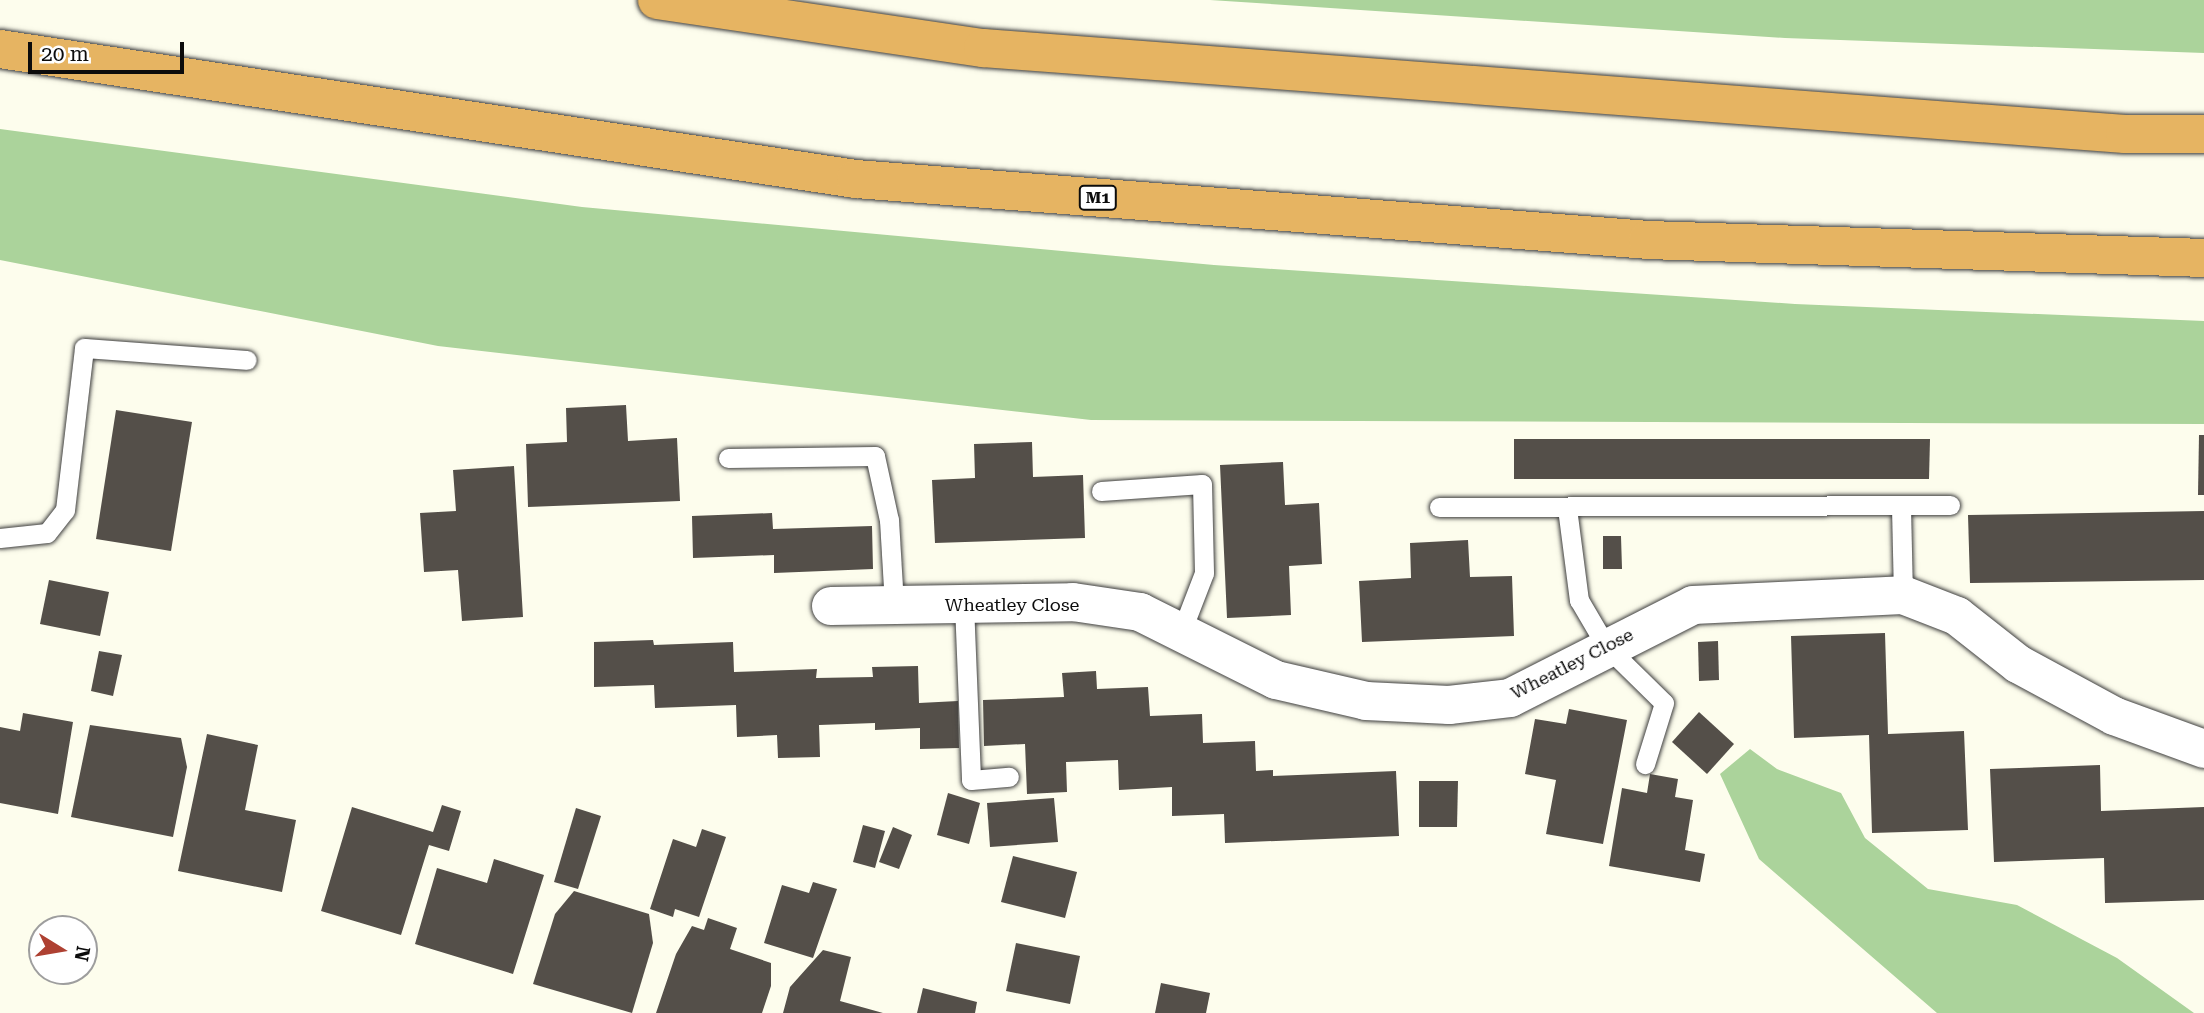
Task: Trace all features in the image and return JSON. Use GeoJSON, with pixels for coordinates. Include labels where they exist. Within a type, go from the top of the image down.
{"type":"FeatureCollection","features":[{"type":"Feature","properties":{"kind":"highway"},"geometry":{"type":"LineString","coordinates":[[657,0],[983,48],[2125,134],[2204,134]]}},
{"type":"Feature","properties":{"kind":"highway","name":"M1"},"geometry":{"type":"LineString","coordinates":[[0,49],[856,179],[1648,240],[2204,258]]}},
{"type":"Feature","properties":{"kind":"street","name":"Wheatley Close"},"geometry":{"type":"LineString","coordinates":[[831,606],[1073,602],[1140,612],[1182,630],[1276,680],[1366,701],[1449,705],[1510,698],[1606,646],[1693,605],[1903,595],[1957,616],[2018,664],[2115,716],[2204,749]]}},
{"type":"Feature","properties":{"kind":"lane"},"geometry":{"type":"LineString","coordinates":[[0,538],[47,533],[65,510],[84,348],[247,360]]}},
{"type":"Feature","properties":{"kind":"lane"},"geometry":{"type":"LineString","coordinates":[[728,458],[875,456],[889,520],[894,605]]}},
{"type":"Feature","properties":{"kind":"lane"},"geometry":{"type":"LineString","coordinates":[[1101,491],[1202,484],[1204,573],[1182,630]]}},
{"type":"Feature","properties":{"kind":"lane"},"geometry":{"type":"LineString","coordinates":[[1439,507],[1950,505]]}},
{"type":"Feature","properties":{"kind":"lane"},"geometry":{"type":"LineString","coordinates":[[1901,507],[1903,595]]}},
{"type":"Feature","properties":{"kind":"lane"},"geometry":{"type":"LineString","coordinates":[[1567,508],[1579,600],[1606,646],[1664,703],[1645,764]]}},
{"type":"Feature","properties":{"kind":"lane"},"geometry":{"type":"LineString","coordinates":[[964,604],[971,780],[1009,777]]}},
{"type":"Feature","properties":{"kind":"green space"},"geometry":{"type":"Polygon","coordinates":[[[1210,0],[2204,0],[2204,53],[1785,38],[1210,0]]]}},
{"type":"Feature","properties":{"kind":"green space"},"geometry":{"type":"Polygon","coordinates":[[[0,129],[582,207],[1214,265],[1795,304],[2204,321],[2204,424],[1091,420],[438,346],[0,260],[0,129]]]}},
{"type":"Feature","properties":{"kind":"green space"},"geometry":{"type":"Polygon","coordinates":[[[1750,749],[1777,769],[1841,793],[1865,838],[1928,889],[2017,905],[2117,958],[2194,1013],[1937,1013],[1759,859],[1720,774],[1750,749]]]}},
{"type":"Feature","properties":{"kind":"building"},"geometry":{"type":"Polygon","coordinates":[[[626,405],[628,441],[677,438],[680,501],[528,507],[526,444],[567,442],[566,408],[626,405]]]}},
{"type":"Feature","properties":{"kind":"building"},"geometry":{"type":"Polygon","coordinates":[[[116,410],[192,422],[171,551],[96,539],[116,410]]]}},
{"type":"Feature","properties":{"kind":"building"},"geometry":{"type":"Polygon","coordinates":[[[2199,435],[2204,435],[2204,495],[2198,495],[2199,435]]]}},
{"type":"Feature","properties":{"kind":"building"},"geometry":{"type":"Polygon","coordinates":[[[1514,439],[1930,439],[1929,479],[1514,479],[1514,439]]]}},
{"type":"Feature","properties":{"kind":"building"},"geometry":{"type":"Polygon","coordinates":[[[1032,442],[1033,477],[1083,475],[1085,538],[935,543],[932,480],[975,478],[974,444],[1032,442]]]}},
{"type":"Feature","properties":{"kind":"building"},"geometry":{"type":"Polygon","coordinates":[[[1283,462],[1285,505],[1319,503],[1322,564],[1289,566],[1291,615],[1227,618],[1220,465],[1283,462]]]}},
{"type":"Feature","properties":{"kind":"building"},"geometry":{"type":"Polygon","coordinates":[[[514,466],[523,617],[462,621],[458,570],[424,572],[420,513],[456,511],[453,470],[514,466]]]}},
{"type":"Feature","properties":{"kind":"building"},"geometry":{"type":"Polygon","coordinates":[[[2204,511],[2204,580],[1970,583],[1968,515],[2204,511]]]}},
{"type":"Feature","properties":{"kind":"building"},"geometry":{"type":"Polygon","coordinates":[[[772,513],[773,529],[872,526],[873,569],[774,573],[774,555],[693,558],[692,516],[772,513]]]}},
{"type":"Feature","properties":{"kind":"building"},"geometry":{"type":"Polygon","coordinates":[[[1603,536],[1621,536],[1622,569],[1603,569],[1603,536]]]}},
{"type":"Feature","properties":{"kind":"building"},"geometry":{"type":"Polygon","coordinates":[[[1468,540],[1470,577],[1512,576],[1514,636],[1362,642],[1359,581],[1411,578],[1410,543],[1468,540]]]}},
{"type":"Feature","properties":{"kind":"building"},"geometry":{"type":"Polygon","coordinates":[[[49,580],[109,592],[100,636],[40,624],[49,580]]]}},
{"type":"Feature","properties":{"kind":"building"},"geometry":{"type":"Polygon","coordinates":[[[1885,633],[1888,734],[1964,731],[1968,830],[1872,833],[1869,735],[1794,738],[1791,636],[1885,633]]]}},
{"type":"Feature","properties":{"kind":"building"},"geometry":{"type":"Polygon","coordinates":[[[653,640],[654,645],[733,642],[734,672],[817,669],[816,678],[873,677],[872,667],[918,666],[919,703],[958,701],[959,748],[920,749],[920,728],[875,730],[875,723],[819,725],[820,757],[778,758],[777,735],[737,737],[736,705],[655,708],[654,685],[594,687],[594,642],[653,640]]]}},
{"type":"Feature","properties":{"kind":"building"},"geometry":{"type":"Polygon","coordinates":[[[1718,641],[1719,680],[1699,681],[1698,642],[1718,641]]]}},
{"type":"Feature","properties":{"kind":"building"},"geometry":{"type":"Polygon","coordinates":[[[99,651],[122,655],[113,696],[91,691],[99,651]]]}},
{"type":"Feature","properties":{"kind":"building"},"geometry":{"type":"Polygon","coordinates":[[[1096,671],[1097,689],[1148,687],[1150,716],[1202,714],[1203,743],[1255,741],[1256,771],[1273,770],[1273,776],[1396,771],[1399,836],[1225,843],[1224,814],[1172,816],[1172,787],[1119,790],[1118,760],[1066,762],[1067,792],[1027,794],[1025,744],[984,746],[983,700],[1064,697],[1062,673],[1096,671]]]}},
{"type":"Feature","properties":{"kind":"building"},"geometry":{"type":"Polygon","coordinates":[[[1569,709],[1627,720],[1603,844],[1546,834],[1556,780],[1525,774],[1535,719],[1566,724],[1569,709]]]}},
{"type":"Feature","properties":{"kind":"building"},"geometry":{"type":"Polygon","coordinates":[[[1699,712],[1734,744],[1707,774],[1672,742],[1699,712]]]}},
{"type":"Feature","properties":{"kind":"building"},"geometry":{"type":"Polygon","coordinates":[[[23,713],[73,722],[58,814],[0,803],[0,727],[20,731],[23,713]]]}},
{"type":"Feature","properties":{"kind":"building"},"geometry":{"type":"Polygon","coordinates":[[[90,725],[181,738],[187,767],[173,837],[71,817],[90,725]]]}},
{"type":"Feature","properties":{"kind":"building"},"geometry":{"type":"Polygon","coordinates":[[[207,734],[258,745],[245,810],[296,820],[282,892],[178,871],[207,734]]]}},
{"type":"Feature","properties":{"kind":"building"},"geometry":{"type":"Polygon","coordinates":[[[2100,765],[2101,811],[2204,807],[2204,900],[2105,903],[2104,858],[1994,862],[1990,769],[2100,765]]]}},
{"type":"Feature","properties":{"kind":"building"},"geometry":{"type":"Polygon","coordinates":[[[1650,774],[1678,779],[1675,797],[1693,800],[1685,850],[1705,854],[1700,882],[1609,866],[1622,788],[1647,793],[1650,774]]]}},
{"type":"Feature","properties":{"kind":"building"},"geometry":{"type":"Polygon","coordinates":[[[1419,781],[1458,781],[1457,827],[1419,827],[1419,781]]]}},
{"type":"Feature","properties":{"kind":"building"},"geometry":{"type":"Polygon","coordinates":[[[948,793],[980,803],[969,844],[937,835],[948,793]]]}},
{"type":"Feature","properties":{"kind":"building"},"geometry":{"type":"Polygon","coordinates":[[[1054,798],[1058,842],[990,847],[987,803],[1054,798]]]}},
{"type":"Feature","properties":{"kind":"building"},"geometry":{"type":"Polygon","coordinates":[[[442,805],[461,811],[449,851],[429,845],[401,935],[321,911],[352,807],[433,832],[442,805]]]}},
{"type":"Feature","properties":{"kind":"building"},"geometry":{"type":"Polygon","coordinates":[[[576,808],[601,816],[578,889],[554,882],[576,808]]]}},
{"type":"Feature","properties":{"kind":"building"},"geometry":{"type":"Polygon","coordinates":[[[863,825],[885,831],[875,868],[853,862],[863,825]]]}},
{"type":"Feature","properties":{"kind":"building"},"geometry":{"type":"Polygon","coordinates":[[[893,827],[912,835],[899,869],[879,862],[893,827]]]}},
{"type":"Feature","properties":{"kind":"building"},"geometry":{"type":"Polygon","coordinates":[[[702,829],[726,837],[699,917],[675,909],[673,917],[650,909],[673,839],[696,847],[702,829]]]}},
{"type":"Feature","properties":{"kind":"building"},"geometry":{"type":"Polygon","coordinates":[[[1013,856],[1077,872],[1065,918],[1001,902],[1013,856]]]}},
{"type":"Feature","properties":{"kind":"building"},"geometry":{"type":"Polygon","coordinates":[[[494,859],[544,875],[513,974],[415,944],[437,868],[487,883],[494,859]]]}},
{"type":"Feature","properties":{"kind":"building"},"geometry":{"type":"Polygon","coordinates":[[[813,882],[837,889],[813,958],[764,943],[782,885],[809,893],[813,882]]]}},
{"type":"Feature","properties":{"kind":"building"},"geometry":{"type":"Polygon","coordinates":[[[574,891],[649,914],[653,943],[632,1013],[533,984],[555,914],[574,891]]]}},
{"type":"Feature","properties":{"kind":"building"},"geometry":{"type":"Polygon","coordinates":[[[708,918],[737,928],[730,949],[771,963],[771,986],[762,1013],[656,1013],[676,954],[692,926],[704,930],[708,918]]]}},
{"type":"Feature","properties":{"kind":"building"},"geometry":{"type":"Polygon","coordinates":[[[1016,943],[1080,956],[1070,1004],[1006,991],[1016,943]]]}},
{"type":"Feature","properties":{"kind":"building"},"geometry":{"type":"Polygon","coordinates":[[[823,950],[851,957],[840,1001],[883,1013],[783,1013],[790,987],[823,950]]]}},
{"type":"Feature","properties":{"kind":"building"},"geometry":{"type":"Polygon","coordinates":[[[1161,983],[1210,993],[1206,1013],[1155,1013],[1161,983]]]}},
{"type":"Feature","properties":{"kind":"building"},"geometry":{"type":"Polygon","coordinates":[[[923,988],[977,1002],[975,1013],[917,1013],[923,988]]]}}]}
